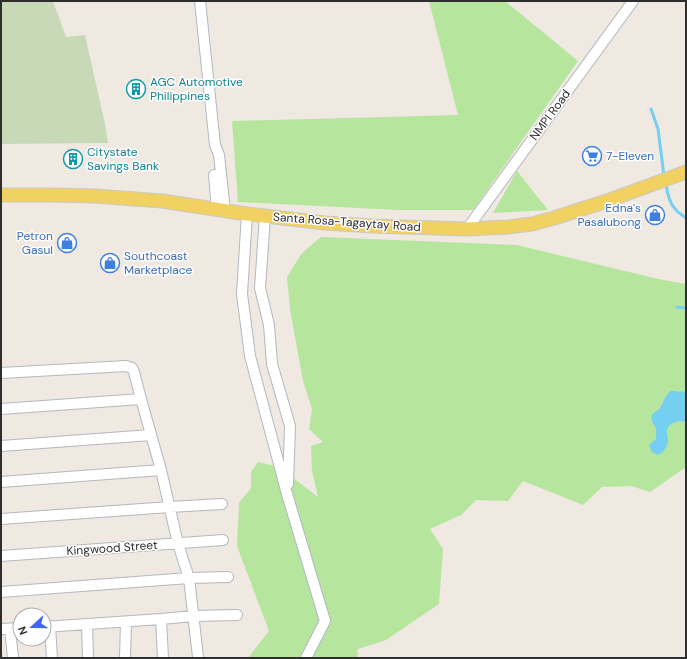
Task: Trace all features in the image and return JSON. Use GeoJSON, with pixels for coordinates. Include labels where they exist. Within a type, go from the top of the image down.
{"type":"FeatureCollection","features":[{"type":"Feature","properties":{"kind":"main road","name":"Santa Rosa-Tagaytay Road"},"geometry":{"type":"LineString","coordinates":[[1,195],[49,194],[95,196],[162,201],[247,214],[325,223],[467,229],[532,224],[601,203],[682,173]]}},
{"type":"Feature","properties":{"kind":"street"},"geometry":{"type":"LineString","coordinates":[[200,1],[215,145],[212,156],[218,184],[221,210]]}},
{"type":"Feature","properties":{"kind":"street","name":"NMPI Road"},"geometry":{"type":"LineString","coordinates":[[467,229],[633,1]]}},
{"type":"Feature","properties":{"kind":"street"},"geometry":{"type":"LineString","coordinates":[[247,214],[242,294],[250,356],[287,494],[325,621],[306,658]]}},
{"type":"Feature","properties":{"kind":"street"},"geometry":{"type":"LineString","coordinates":[[265,216],[260,288],[269,325],[272,364],[290,426],[287,494]]}},
{"type":"Feature","properties":{"kind":"street"},"geometry":{"type":"LineString","coordinates":[[1,373],[126,366],[132,368],[161,470],[178,544],[189,578],[198,657]]}},
{"type":"Feature","properties":{"kind":"street"},"geometry":{"type":"LineString","coordinates":[[1,409],[141,399]]}},
{"type":"Feature","properties":{"kind":"street"},"geometry":{"type":"LineString","coordinates":[[1,446],[151,435]]}},
{"type":"Feature","properties":{"kind":"street"},"geometry":{"type":"LineString","coordinates":[[1,482],[161,470]]}},
{"type":"Feature","properties":{"kind":"street"},"geometry":{"type":"LineString","coordinates":[[1,519],[222,504]]}},
{"type":"Feature","properties":{"kind":"street","name":"Kingwood Street"},"geometry":{"type":"LineString","coordinates":[[1,556],[223,540]]}},
{"type":"Feature","properties":{"kind":"street"},"geometry":{"type":"LineString","coordinates":[[1,592],[189,578],[228,577]]}},
{"type":"Feature","properties":{"kind":"street"},"geometry":{"type":"LineString","coordinates":[[52,626],[161,620],[194,616],[237,615]]}},
{"type":"Feature","properties":{"kind":"street"},"geometry":{"type":"LineString","coordinates":[[161,620],[164,658]]}},
{"type":"Feature","properties":{"kind":"street"},"geometry":{"type":"LineString","coordinates":[[125,658],[126,622]]}},
{"type":"Feature","properties":{"kind":"street"},"geometry":{"type":"LineString","coordinates":[[87,624],[88,658]]}},
{"type":"Feature","properties":{"kind":"street"},"geometry":{"type":"LineString","coordinates":[[10,629],[13,658]]}},
{"type":"Feature","properties":{"kind":"street"},"geometry":{"type":"LineString","coordinates":[[50,647],[52,658]]}},
{"type":"Feature","properties":{"kind":"green space"},"geometry":{"type":"Polygon","coordinates":[[[1,1],[53,1],[66,37],[85,35],[108,143],[1,144],[1,1]]]}},
{"type":"Feature","properties":{"kind":"green space"},"geometry":{"type":"Polygon","coordinates":[[[429,1],[505,1],[578,61],[473,210],[399,210],[238,202],[232,121],[458,115],[429,1]]]}},
{"type":"Feature","properties":{"kind":"green space"},"geometry":{"type":"Polygon","coordinates":[[[517,171],[548,210],[493,213],[517,171]]]}},
{"type":"Feature","properties":{"kind":"green space"},"geometry":{"type":"Polygon","coordinates":[[[321,237],[517,245],[658,279],[686,284],[686,467],[650,492],[631,486],[602,487],[583,505],[523,481],[508,501],[476,500],[461,515],[430,529],[443,549],[439,604],[386,640],[358,649],[357,658],[248,658],[269,631],[237,546],[239,503],[251,488],[251,472],[258,462],[279,467],[318,497],[312,471],[311,446],[323,442],[309,429],[312,409],[303,381],[290,309],[287,277],[302,253],[321,237]]]}},
{"type":"Feature","properties":{"kind":"water"},"geometry":{"type":"Polygon","coordinates":[[[671,391],[682,391],[686,393],[686,422],[680,421],[672,423],[668,427],[668,444],[664,451],[658,455],[652,452],[649,446],[656,439],[656,430],[651,418],[660,408],[665,397],[671,391]]]}},
{"type":"Feature","properties":{"kind":"waterway"},"geometry":{"type":"LineString","coordinates":[[651,109],[658,129],[664,176]]}},
{"type":"Feature","properties":{"kind":"waterway"},"geometry":{"type":"LineString","coordinates":[[666,183],[670,201],[677,211],[686,218]]}},
{"type":"Feature","properties":{"kind":"waterway"},"geometry":{"type":"LineString","coordinates":[[677,307],[686,308]]}},
{"type":"Feature","properties":{"kind":"place","name":"AGC Automotive Philippines"},"geometry":{"type":"Point","coordinates":[136,89]}},
{"type":"Feature","properties":{"kind":"place","name":"7-Eleven"},"geometry":{"type":"Point","coordinates":[592,156]}},
{"type":"Feature","properties":{"kind":"place","name":"Citystate Savings Bank"},"geometry":{"type":"Point","coordinates":[73,159]}},
{"type":"Feature","properties":{"kind":"place","name":"Edna's Pasalubong"},"geometry":{"type":"Point","coordinates":[655,215]}},
{"type":"Feature","properties":{"kind":"place","name":"Petron Gasul"},"geometry":{"type":"Point","coordinates":[67,243]}},
{"type":"Feature","properties":{"kind":"place","name":"Southcoast Marketplace"},"geometry":{"type":"Point","coordinates":[110,263]}}]}
